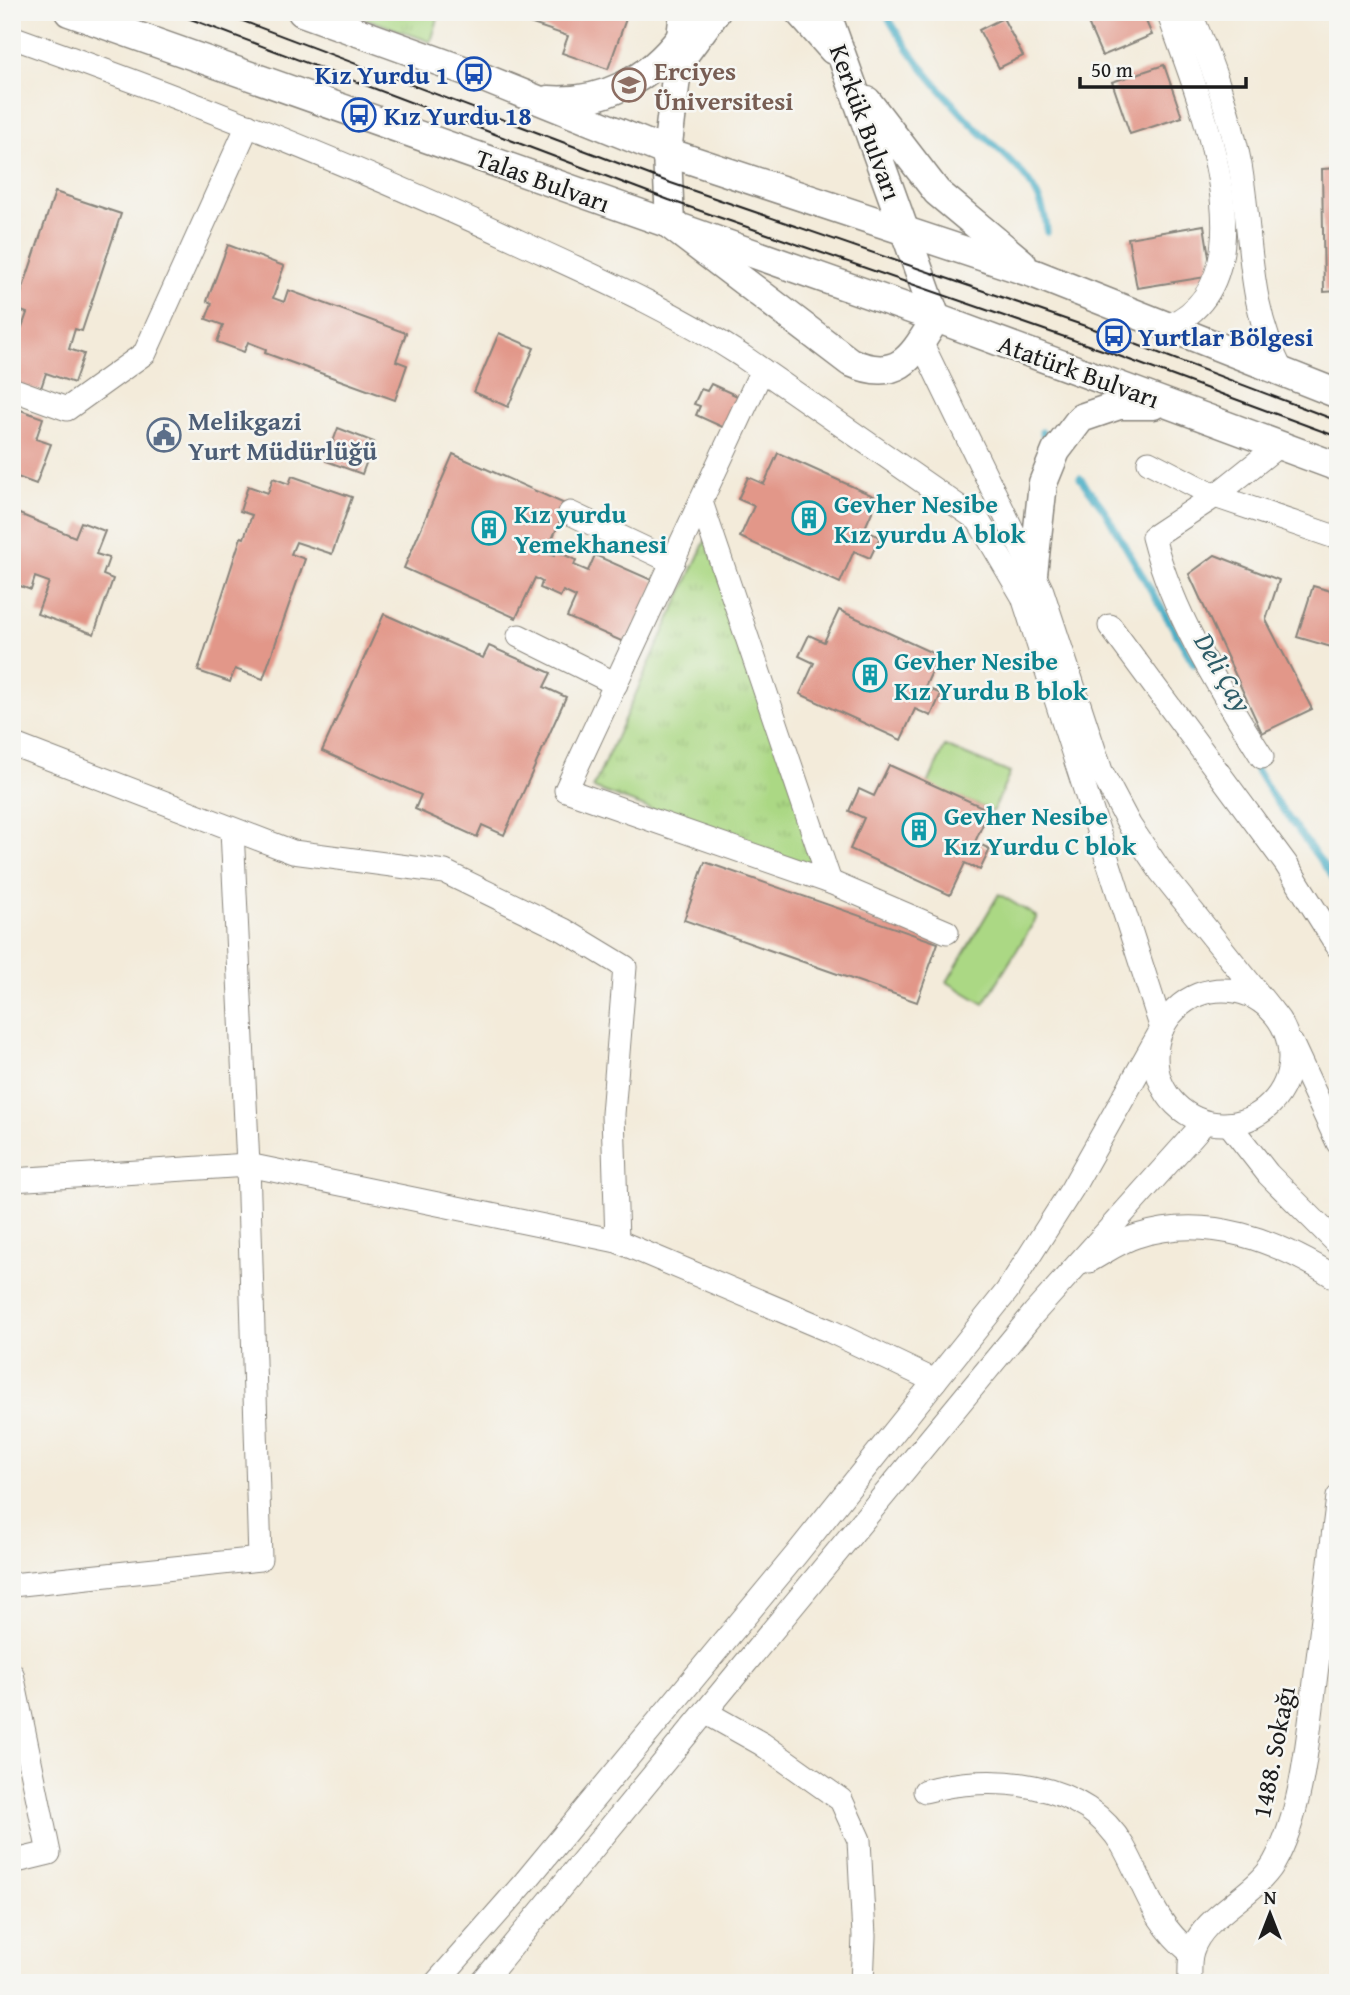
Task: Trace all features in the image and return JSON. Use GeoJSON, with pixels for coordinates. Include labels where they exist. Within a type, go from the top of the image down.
{"type":"FeatureCollection","features":[{"type":"Feature","properties":{"kind":"main road","name":"Talas Bulvarı"},"geometry":{"type":"LineString","coordinates":[[69,12],[818,277]]}},
{"type":"Feature","properties":{"kind":"main road"},"geometry":{"type":"LineString","coordinates":[[302,12],[535,99],[667,152],[1035,274],[1338,394]]}},
{"type":"Feature","properties":{"kind":"main road"},"geometry":{"type":"LineString","coordinates":[[677,64],[716,12]]}},
{"type":"Feature","properties":{"kind":"main road"},"geometry":{"type":"LineString","coordinates":[[799,12],[830,45],[849,77],[937,192],[1035,274]]}},
{"type":"Feature","properties":{"kind":"main road","name":"Kerkük Bulvarı"},"geometry":{"type":"LineString","coordinates":[[827,12],[936,318]]}},
{"type":"Feature","properties":{"kind":"main road"},"geometry":{"type":"LineString","coordinates":[[535,99],[577,100],[619,89],[655,66],[682,24]]}},
{"type":"Feature","properties":{"kind":"main road"},"geometry":{"type":"LineString","coordinates":[[682,24],[667,152],[670,225],[850,362],[875,370],[892,368],[906,362],[936,318]]}},
{"type":"Feature","properties":{"kind":"main road","name":"Atatürk Bulvarı"},"geometry":{"type":"LineString","coordinates":[[818,277],[1338,467]]}},
{"type":"Feature","properties":{"kind":"main road"},"geometry":{"type":"LineString","coordinates":[[1033,574],[1043,483],[1056,451],[1080,418],[1119,405],[1170,405]]}},
{"type":"Feature","properties":{"kind":"street"},"geometry":{"type":"LineString","coordinates":[[1166,327],[1194,312],[1212,289],[1223,239],[1220,186],[1209,130],[1168,12]]}},
{"type":"Feature","properties":{"kind":"street"},"geometry":{"type":"LineString","coordinates":[[1190,12],[1217,79],[1235,141],[1256,304],[1271,351],[1283,373]]}},
{"type":"Feature","properties":{"kind":"street"},"geometry":{"type":"LineString","coordinates":[[12,37],[248,125],[468,218],[630,292],[704,331],[978,520],[1023,597],[1162,1030],[1156,1052],[1158,1075],[1168,1096],[1184,1112],[1205,1122],[1229,1124],[1251,1118],[1269,1107],[1282,1090],[1290,1060],[1279,1020],[1246,994],[1214,990],[1194,996],[1175,1010],[1162,1030],[1072,1189],[1007,1291],[795,1556],[524,1882],[436,1983]]}},
{"type":"Feature","properties":{"kind":"street"},"geometry":{"type":"LineString","coordinates":[[12,389],[67,409],[145,354],[248,125]]}},
{"type":"Feature","properties":{"kind":"street"},"geometry":{"type":"LineString","coordinates":[[921,342],[1033,574],[1101,771],[1130,826],[1161,872],[1279,1020],[1338,1143]]}},
{"type":"Feature","properties":{"kind":"street"},"geometry":{"type":"LineString","coordinates":[[770,376],[701,502],[566,790],[830,882],[947,932]]}},
{"type":"Feature","properties":{"kind":"street"},"geometry":{"type":"LineString","coordinates":[[1262,757],[1219,688],[1162,573],[1153,537],[1215,496],[1279,445]]}},
{"type":"Feature","properties":{"kind":"street"},"geometry":{"type":"LineString","coordinates":[[1149,462],[1215,496],[1338,538]]}},
{"type":"Feature","properties":{"kind":"street"},"geometry":{"type":"LineString","coordinates":[[701,502],[830,882]]}},
{"type":"Feature","properties":{"kind":"street"},"geometry":{"type":"LineString","coordinates":[[570,513],[673,562]]}},
{"type":"Feature","properties":{"kind":"street"},"geometry":{"type":"LineString","coordinates":[[1110,625],[1286,864],[1338,947]]}},
{"type":"Feature","properties":{"kind":"street"},"geometry":{"type":"LineString","coordinates":[[519,636],[616,684]]}},
{"type":"Feature","properties":{"kind":"street"},"geometry":{"type":"LineString","coordinates":[[12,744],[293,852],[445,872],[564,930],[625,967],[614,1114],[617,1241]]}},
{"type":"Feature","properties":{"kind":"street"},"geometry":{"type":"LineString","coordinates":[[12,1585],[260,1559],[248,1166],[232,830]]}},
{"type":"Feature","properties":{"kind":"street"},"geometry":{"type":"LineString","coordinates":[[482,1983],[1034,1312],[1205,1122]]}},
{"type":"Feature","properties":{"kind":"street"},"geometry":{"type":"LineString","coordinates":[[1229,1124],[1268,1174],[1338,1244]]}},
{"type":"Feature","properties":{"kind":"street"},"geometry":{"type":"LineString","coordinates":[[12,1180],[248,1166],[617,1241],[830,1331],[935,1381]]}},
{"type":"Feature","properties":{"kind":"street"},"geometry":{"type":"LineString","coordinates":[[1074,1270],[1136,1236],[1179,1230],[1229,1230],[1276,1244],[1338,1279]]}},
{"type":"Feature","properties":{"kind":"street","name":"1488. Sokağı"},"geometry":{"type":"LineString","coordinates":[[1191,1953],[1213,1921],[1255,1887],[1282,1847],[1308,1737],[1338,1497]]}},
{"type":"Feature","properties":{"kind":"street"},"geometry":{"type":"LineString","coordinates":[[12,1674],[49,1853],[12,1862]]}},
{"type":"Feature","properties":{"kind":"street"},"geometry":{"type":"LineString","coordinates":[[705,1712],[762,1744],[841,1800],[859,1840],[864,1936],[862,1983]]}},
{"type":"Feature","properties":{"kind":"street"},"geometry":{"type":"LineString","coordinates":[[925,1791],[967,1782],[1013,1783],[1048,1791],[1088,1811],[1117,1837],[1158,1919],[1191,1953],[1190,1983]]}},
{"type":"Feature","properties":{"kind":"green space"},"geometry":{"type":"Polygon","coordinates":[[[357,12],[440,12],[431,42],[356,15],[357,12]]]}},
{"type":"Feature","properties":{"kind":"green space"},"geometry":{"type":"Polygon","coordinates":[[[706,539],[824,873],[593,788],[706,539]]]}},
{"type":"Feature","properties":{"kind":"green space"},"geometry":{"type":"Polygon","coordinates":[[[945,746],[1010,773],[993,812],[928,784],[945,746]]]}},
{"type":"Feature","properties":{"kind":"green space"},"geometry":{"type":"Polygon","coordinates":[[[999,894],[1037,917],[984,1004],[947,982],[999,894]]]}},
{"type":"Feature","properties":{"kind":"building"},"geometry":{"type":"Polygon","coordinates":[[[517,12],[616,12],[627,16],[608,69],[562,53],[568,36],[515,18],[517,12]]]}},
{"type":"Feature","properties":{"kind":"building"},"geometry":{"type":"Polygon","coordinates":[[[1083,12],[1142,12],[1152,35],[1102,56],[1083,12]]]}},
{"type":"Feature","properties":{"kind":"building"},"geometry":{"type":"Polygon","coordinates":[[[1003,18],[1023,56],[999,68],[979,30],[1003,18]]]}},
{"type":"Feature","properties":{"kind":"building"},"geometry":{"type":"Polygon","coordinates":[[[1164,65],[1182,117],[1130,134],[1112,82],[1164,65]]]}},
{"type":"Feature","properties":{"kind":"building"},"geometry":{"type":"Polygon","coordinates":[[[1338,168],[1338,291],[1324,292],[1322,169],[1338,168]]]}},
{"type":"Feature","properties":{"kind":"building"},"geometry":{"type":"Polygon","coordinates":[[[55,192],[121,214],[82,331],[75,329],[69,349],[84,354],[74,383],[46,373],[40,391],[12,386],[12,323],[22,327],[27,313],[16,309],[55,192]]]}},
{"type":"Feature","properties":{"kind":"building"},"geometry":{"type":"Polygon","coordinates":[[[1204,225],[1212,276],[1137,288],[1128,238],[1204,225]]]}},
{"type":"Feature","properties":{"kind":"building"},"geometry":{"type":"Polygon","coordinates":[[[228,245],[284,266],[273,298],[284,302],[288,290],[406,333],[396,361],[407,365],[395,400],[265,353],[266,349],[248,342],[244,352],[217,342],[223,325],[206,319],[212,303],[207,301],[228,245]]]}},
{"type":"Feature","properties":{"kind":"building"},"geometry":{"type":"Polygon","coordinates":[[[499,333],[534,348],[508,407],[474,392],[499,333]]]}},
{"type":"Feature","properties":{"kind":"building"},"geometry":{"type":"Polygon","coordinates":[[[711,384],[744,399],[729,430],[696,415],[700,406],[694,404],[701,389],[707,391],[711,384]]]}},
{"type":"Feature","properties":{"kind":"building"},"geometry":{"type":"Polygon","coordinates":[[[12,407],[43,418],[36,439],[51,444],[36,484],[12,475],[12,407]]]}},
{"type":"Feature","properties":{"kind":"building"},"geometry":{"type":"Polygon","coordinates":[[[338,428],[374,442],[362,474],[326,461],[338,428]]]}},
{"type":"Feature","properties":{"kind":"building","name":"Gevher Nesibe Kız yurdu A blok"},"geometry":{"type":"Polygon","coordinates":[[[778,453],[878,498],[864,530],[880,537],[870,558],[854,551],[840,583],[740,537],[754,506],[738,499],[748,477],[764,484],[778,453]]]}},
{"type":"Feature","properties":{"kind":"building","name":"Kız yurdu Yemekhanesi"},"geometry":{"type":"Polygon","coordinates":[[[453,454],[567,505],[546,553],[554,556],[556,551],[576,560],[574,565],[588,571],[595,555],[656,582],[628,644],[567,617],[576,597],[563,591],[560,597],[540,588],[542,582],[535,578],[516,618],[404,568],[453,454]]]}},
{"type":"Feature","properties":{"kind":"building"},"geometry":{"type":"Polygon","coordinates":[[[292,476],[352,497],[332,554],[296,542],[291,554],[305,559],[263,679],[235,669],[230,682],[198,671],[241,537],[244,538],[252,515],[240,511],[248,486],[268,493],[273,478],[289,484],[292,476]]]}},
{"type":"Feature","properties":{"kind":"building"},"geometry":{"type":"Polygon","coordinates":[[[12,511],[75,537],[81,522],[105,531],[96,554],[109,558],[103,575],[113,579],[94,634],[37,614],[49,582],[35,577],[31,590],[12,583],[12,511]]]}},
{"type":"Feature","properties":{"kind":"building"},"geometry":{"type":"Polygon","coordinates":[[[1215,555],[1279,580],[1266,620],[1312,709],[1262,733],[1189,574],[1215,555]]]}},
{"type":"Feature","properties":{"kind":"building"},"geometry":{"type":"Polygon","coordinates":[[[1313,586],[1338,593],[1338,649],[1297,637],[1313,586]]]}},
{"type":"Feature","properties":{"kind":"building","name":"Gevher Nesibe Kız Yurdu B blok"},"geometry":{"type":"Polygon","coordinates":[[[839,610],[939,656],[925,687],[941,694],[931,716],[915,709],[901,740],[800,694],[814,663],[799,656],[809,635],[824,642],[839,610]]]}},
{"type":"Feature","properties":{"kind":"building"},"geometry":{"type":"Polygon","coordinates":[[[384,614],[483,658],[489,646],[551,673],[544,687],[566,697],[504,835],[482,825],[477,837],[415,809],[421,795],[322,751],[384,614]]]}},
{"type":"Feature","properties":{"kind":"building","name":"Gevher Nesibe Kız Yurdu C blok"},"geometry":{"type":"Polygon","coordinates":[[[889,765],[989,810],[975,842],[990,849],[980,870],[965,863],[950,895],[850,849],[864,818],[849,811],[859,789],[874,796],[889,765]]]}},
{"type":"Feature","properties":{"kind":"building"},"geometry":{"type":"Polygon","coordinates":[[[705,862],[938,943],[917,1002],[684,920],[705,862]]]}},
{"type":"Feature","properties":{"kind":"waterway"},"geometry":{"type":"LineString","coordinates":[[885,12],[902,41],[933,81],[1029,182],[1038,196],[1047,232]]}},
{"type":"Feature","properties":{"kind":"waterway","name":"Deli Çay"},"geometry":{"type":"LineString","coordinates":[[1042,432],[1049,443]]}},
{"type":"Feature","properties":{"kind":"waterway","name":"Deli Çay"},"geometry":{"type":"LineString","coordinates":[[1080,478],[1103,508],[1194,664]]}},
{"type":"Feature","properties":{"kind":"waterway","name":"Deli Çay"},"geometry":{"type":"LineString","coordinates":[[1248,756],[1273,797],[1338,884]]}},
{"type":"Feature","properties":{"kind":"tram line"},"geometry":{"type":"LineString","coordinates":[[172,12],[669,200],[1108,352],[1338,437]]}},
{"type":"Feature","properties":{"kind":"tram line"},"geometry":{"type":"LineString","coordinates":[[219,12],[668,182],[1114,336],[1338,421]]}},
{"type":"Feature","properties":{"kind":"place","name":"Kız Yurdu 1"},"geometry":{"type":"Point","coordinates":[474,74]}},
{"type":"Feature","properties":{"kind":"place","name":"Erciyes Üniversitesi"},"geometry":{"type":"Point","coordinates":[629,85]}},
{"type":"Feature","properties":{"kind":"place","name":"Kız Yurdu 18"},"geometry":{"type":"Point","coordinates":[359,115]}},
{"type":"Feature","properties":{"kind":"place","name":"Yurtlar Bölgesi"},"geometry":{"type":"Point","coordinates":[1114,336]}},
{"type":"Feature","properties":{"kind":"place","name":"Melikgazi Yurt Müdürlüğü"},"geometry":{"type":"Point","coordinates":[164,435]}},
{"type":"Feature","properties":{"kind":"place","name":"Gevher Nesibe Kız yurdu A blok"},"geometry":{"type":"Point","coordinates":[809,518]}},
{"type":"Feature","properties":{"kind":"place","name":"Kız yurdu Yemekhanesi"},"geometry":{"type":"Point","coordinates":[489,528]}},
{"type":"Feature","properties":{"kind":"place","name":"Gevher Nesibe Kız Yurdu B blok"},"geometry":{"type":"Point","coordinates":[870,675]}},
{"type":"Feature","properties":{"kind":"place","name":"Gevher Nesibe Kız Yurdu C blok"},"geometry":{"type":"Point","coordinates":[919,830]}}]}
